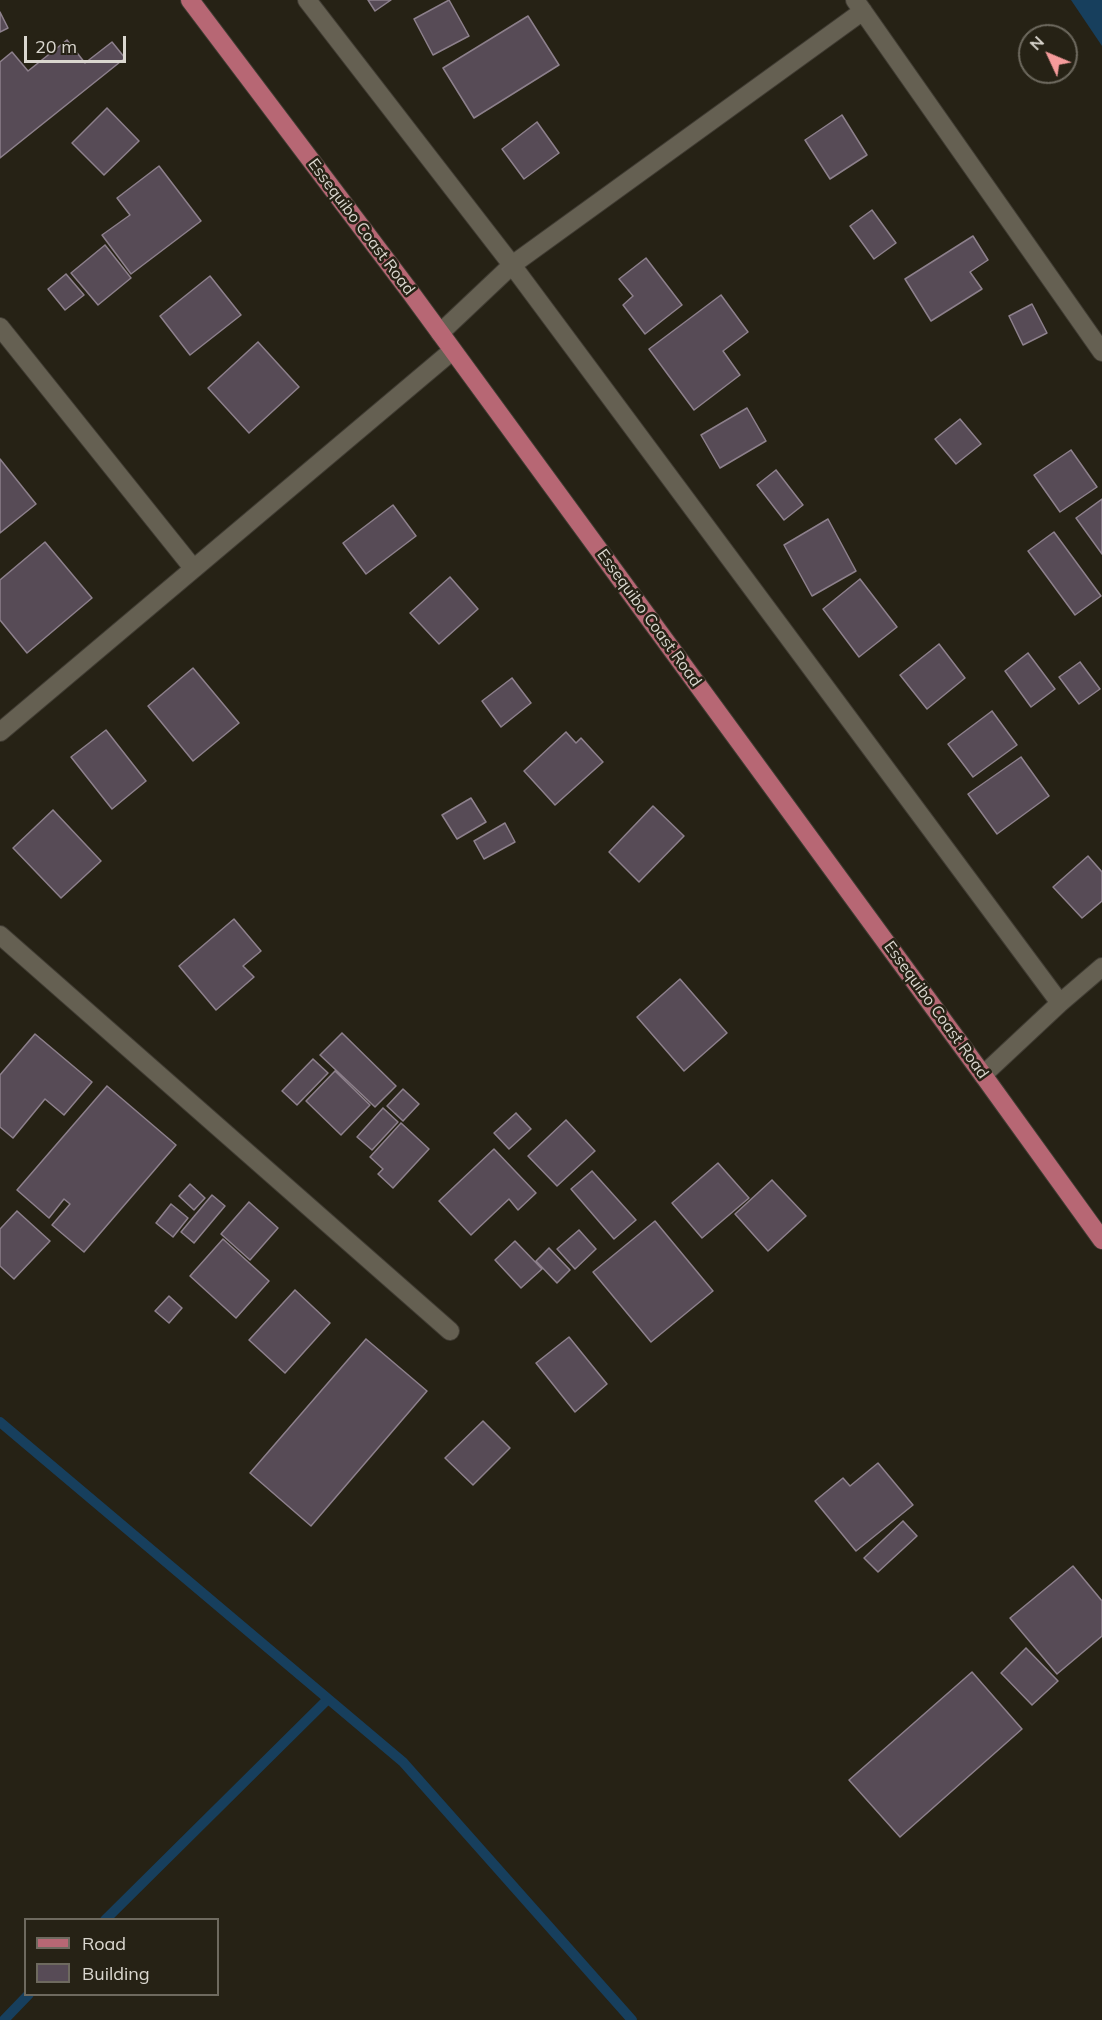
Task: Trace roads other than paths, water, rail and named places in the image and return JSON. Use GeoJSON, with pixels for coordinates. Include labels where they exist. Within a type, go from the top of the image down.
{"type":"FeatureCollection","features":[{"type":"Feature","properties":{"kind":"main road","name":"Essequibo Coast Road"},"geometry":{"type":"LineString","coordinates":[[190,0],[440,333],[1102,1240]]}},
{"type":"Feature","properties":{"kind":"street"},"geometry":{"type":"LineString","coordinates":[[307,0],[512,265],[1060,1003]]}},
{"type":"Feature","properties":{"kind":"street"},"geometry":{"type":"LineString","coordinates":[[440,333],[512,265],[859,6],[1102,352]]}},
{"type":"Feature","properties":{"kind":"street"},"geometry":{"type":"LineString","coordinates":[[0,327],[193,568]]}},
{"type":"Feature","properties":{"kind":"street"},"geometry":{"type":"LineString","coordinates":[[0,732],[452,351]]}},
{"type":"Feature","properties":{"kind":"street"},"geometry":{"type":"LineString","coordinates":[[0,935],[450,1330]]}},
{"type":"Feature","properties":{"kind":"street"},"geometry":{"type":"LineString","coordinates":[[983,1075],[1102,967]]}},
{"type":"Feature","properties":{"kind":"water"},"geometry":{"type":"Polygon","coordinates":[[[1071,0],[1102,0],[1102,46],[1071,0]]]}},
{"type":"Feature","properties":{"kind":"waterway"},"geometry":{"type":"LineString","coordinates":[[0,1422],[403,1762],[632,2020]]}},
{"type":"Feature","properties":{"kind":"waterway"},"geometry":{"type":"LineString","coordinates":[[107,1918],[328,1699]]}},
{"type":"Feature","properties":{"kind":"waterway"},"geometry":{"type":"LineString","coordinates":[[4,2020],[27,1996]]}}]}
